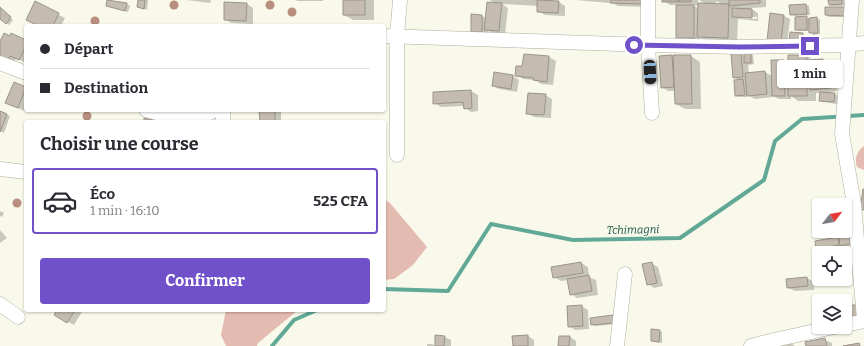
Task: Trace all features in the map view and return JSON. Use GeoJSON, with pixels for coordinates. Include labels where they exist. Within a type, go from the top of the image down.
{"type":"FeatureCollection","features":[{"type":"Feature","properties":{"kind":"street"},"geometry":{"type":"LineString","coordinates":[[397,155],[390,36],[400,0]]}},
{"type":"Feature","properties":{"kind":"street"},"geometry":{"type":"LineString","coordinates":[[648,0],[648,45],[652,113]]}},
{"type":"Feature","properties":{"kind":"street"},"geometry":{"type":"LineString","coordinates":[[852,0],[842,134],[860,219],[864,320],[852,323]]}},
{"type":"Feature","properties":{"kind":"street"},"geometry":{"type":"LineString","coordinates":[[390,36],[739,47],[848,45],[864,43]]}},
{"type":"Feature","properties":{"kind":"street"},"geometry":{"type":"LineString","coordinates":[[0,63],[24,72]]}},
{"type":"Feature","properties":{"kind":"street"},"geometry":{"type":"LineString","coordinates":[[153,112],[174,118],[191,119],[212,112]]}},
{"type":"Feature","properties":{"kind":"street"},"geometry":{"type":"LineString","coordinates":[[0,169],[24,172]]}},
{"type":"Feature","properties":{"kind":"street"},"geometry":{"type":"LineString","coordinates":[[618,346],[625,274]]}},
{"type":"Feature","properties":{"kind":"street"},"geometry":{"type":"LineString","coordinates":[[0,304],[18,317]]}},
{"type":"Feature","properties":{"kind":"street"},"geometry":{"type":"LineString","coordinates":[[751,346],[812,332]]}},
{"type":"Feature","properties":{"kind":"shaded area"},"geometry":{"type":"Polygon","coordinates":[[[864,146],[864,170],[857,167],[856,158],[864,146]]]}},
{"type":"Feature","properties":{"kind":"shaded area"},"geometry":{"type":"Polygon","coordinates":[[[386,200],[390,203],[427,247],[413,265],[394,279],[386,280],[386,200]]]}},
{"type":"Feature","properties":{"kind":"shaded area"},"geometry":{"type":"Polygon","coordinates":[[[226,312],[296,312],[258,343],[257,346],[226,346],[221,335],[226,312]]]}},
{"type":"Feature","properties":{"kind":"building"},"geometry":{"type":"Polygon","coordinates":[[[107,0],[127,3],[125,11],[106,6],[107,0]]]}},
{"type":"Feature","properties":{"kind":"building"},"geometry":{"type":"Polygon","coordinates":[[[138,0],[145,0],[144,9],[137,7],[138,0]]]}},
{"type":"Feature","properties":{"kind":"building"},"geometry":{"type":"Polygon","coordinates":[[[343,0],[365,0],[365,15],[343,15],[343,0]]]}},
{"type":"Feature","properties":{"kind":"building"},"geometry":{"type":"Polygon","coordinates":[[[537,0],[559,1],[558,13],[537,12],[537,0]]]}},
{"type":"Feature","properties":{"kind":"building"},"geometry":{"type":"Polygon","coordinates":[[[610,0],[642,0],[642,4],[610,3],[610,0]]]}},
{"type":"Feature","properties":{"kind":"building"},"geometry":{"type":"Polygon","coordinates":[[[662,0],[679,0],[679,2],[662,2],[662,0]]]}},
{"type":"Feature","properties":{"kind":"building"},"geometry":{"type":"Polygon","coordinates":[[[679,0],[691,0],[691,2],[679,2],[679,0]]]}},
{"type":"Feature","properties":{"kind":"building"},"geometry":{"type":"Polygon","coordinates":[[[729,0],[760,0],[760,3],[729,6],[729,0]]]}},
{"type":"Feature","properties":{"kind":"building"},"geometry":{"type":"Polygon","coordinates":[[[828,0],[842,0],[842,4],[829,5],[828,0]]]}},
{"type":"Feature","properties":{"kind":"building"},"geometry":{"type":"Polygon","coordinates":[[[35,1],[59,13],[54,24],[35,24],[26,20],[35,1]]]}},
{"type":"Feature","properties":{"kind":"building"},"geometry":{"type":"Polygon","coordinates":[[[224,2],[247,3],[246,21],[224,20],[224,2]]]}},
{"type":"Feature","properties":{"kind":"building"},"geometry":{"type":"Polygon","coordinates":[[[487,2],[502,3],[499,31],[484,30],[487,2]]]}},
{"type":"Feature","properties":{"kind":"building"},"geometry":{"type":"Polygon","coordinates":[[[698,3],[729,4],[728,38],[697,37],[698,3]]]}},
{"type":"Feature","properties":{"kind":"building"},"geometry":{"type":"Polygon","coordinates":[[[806,4],[807,14],[790,15],[789,5],[806,4]]]}},
{"type":"Feature","properties":{"kind":"building"},"geometry":{"type":"Polygon","coordinates":[[[676,5],[694,5],[694,38],[676,38],[676,5]]]}},
{"type":"Feature","properties":{"kind":"building"},"geometry":{"type":"Polygon","coordinates":[[[0,7],[11,17],[6,24],[0,19],[0,7]]]}},
{"type":"Feature","properties":{"kind":"building"},"geometry":{"type":"Polygon","coordinates":[[[825,7],[845,7],[845,16],[825,15],[825,7]]]}},
{"type":"Feature","properties":{"kind":"building"},"geometry":{"type":"Polygon","coordinates":[[[732,8],[752,9],[752,18],[732,17],[732,8]]]}},
{"type":"Feature","properties":{"kind":"building"},"geometry":{"type":"Polygon","coordinates":[[[770,13],[784,15],[781,42],[767,41],[770,13]]]}},
{"type":"Feature","properties":{"kind":"building"},"geometry":{"type":"Polygon","coordinates":[[[471,14],[482,15],[482,32],[471,32],[471,14]]]}},
{"type":"Feature","properties":{"kind":"building"},"geometry":{"type":"Polygon","coordinates":[[[807,16],[807,30],[795,30],[795,17],[807,16]]]}},
{"type":"Feature","properties":{"kind":"building"},"geometry":{"type":"Polygon","coordinates":[[[817,17],[818,33],[809,33],[809,18],[817,17]]]}},
{"type":"Feature","properties":{"kind":"building"},"geometry":{"type":"Polygon","coordinates":[[[790,32],[803,33],[802,44],[789,42],[790,32]]]}},
{"type":"Feature","properties":{"kind":"building"},"geometry":{"type":"Polygon","coordinates":[[[4,33],[10,36],[11,33],[24,39],[24,50],[19,60],[10,56],[7,62],[0,59],[0,41],[4,33]]]}},
{"type":"Feature","properties":{"kind":"building"},"geometry":{"type":"Polygon","coordinates":[[[731,53],[741,53],[743,77],[733,78],[731,53]]]}},
{"type":"Feature","properties":{"kind":"building"},"geometry":{"type":"Polygon","coordinates":[[[744,53],[751,53],[751,63],[744,63],[744,53]]]}},
{"type":"Feature","properties":{"kind":"building"},"geometry":{"type":"Polygon","coordinates":[[[524,54],[549,56],[547,82],[533,80],[534,78],[515,76],[516,66],[522,66],[524,54]]]}},
{"type":"Feature","properties":{"kind":"building"},"geometry":{"type":"Polygon","coordinates":[[[672,55],[674,87],[661,88],[659,56],[672,55]]]}},
{"type":"Feature","properties":{"kind":"building"},"geometry":{"type":"Polygon","coordinates":[[[673,55],[691,55],[692,104],[675,104],[673,55]]]}},
{"type":"Feature","properties":{"kind":"building"},"geometry":{"type":"Polygon","coordinates":[[[788,55],[807,55],[807,96],[788,96],[788,55]]]}},
{"type":"Feature","properties":{"kind":"building"},"geometry":{"type":"Polygon","coordinates":[[[823,59],[824,74],[810,74],[809,60],[823,59]]]}},
{"type":"Feature","properties":{"kind":"building"},"geometry":{"type":"Polygon","coordinates":[[[771,60],[784,60],[785,96],[772,96],[771,60]]]}},
{"type":"Feature","properties":{"kind":"building"},"geometry":{"type":"Polygon","coordinates":[[[765,71],[767,94],[747,96],[745,73],[765,71]]]}},
{"type":"Feature","properties":{"kind":"building"},"geometry":{"type":"Polygon","coordinates":[[[494,72],[513,75],[511,89],[492,86],[494,72]]]}},
{"type":"Feature","properties":{"kind":"building"},"geometry":{"type":"Polygon","coordinates":[[[829,73],[831,88],[810,90],[808,75],[829,73]]]}},
{"type":"Feature","properties":{"kind":"building"},"geometry":{"type":"Polygon","coordinates":[[[743,79],[745,95],[735,96],[734,80],[743,79]]]}},
{"type":"Feature","properties":{"kind":"building"},"geometry":{"type":"Polygon","coordinates":[[[14,82],[24,86],[24,92],[18,108],[5,103],[14,82]]]}},
{"type":"Feature","properties":{"kind":"building"},"geometry":{"type":"Polygon","coordinates":[[[471,90],[472,108],[464,109],[463,102],[433,104],[433,92],[471,90]]]}},
{"type":"Feature","properties":{"kind":"building"},"geometry":{"type":"Polygon","coordinates":[[[820,92],[835,93],[834,102],[819,101],[820,92]]]}},
{"type":"Feature","properties":{"kind":"building"},"geometry":{"type":"Polygon","coordinates":[[[528,93],[546,94],[544,115],[526,114],[528,93]]]}},
{"type":"Feature","properties":{"kind":"building"},"geometry":{"type":"Polygon","coordinates":[[[0,111],[7,114],[0,132],[0,111]]]}},
{"type":"Feature","properties":{"kind":"building"},"geometry":{"type":"Polygon","coordinates":[[[259,112],[275,112],[275,120],[260,120],[259,112]]]}},
{"type":"Feature","properties":{"kind":"building"},"geometry":{"type":"Polygon","coordinates":[[[864,189],[864,210],[860,209],[864,189]]]}},
{"type":"Feature","properties":{"kind":"building"},"geometry":{"type":"Polygon","coordinates":[[[838,238],[839,245],[816,246],[815,241],[838,238]]]}},
{"type":"Feature","properties":{"kind":"building"},"geometry":{"type":"Polygon","coordinates":[[[839,238],[849,238],[850,244],[840,246],[839,238]]]}},
{"type":"Feature","properties":{"kind":"building"},"geometry":{"type":"Polygon","coordinates":[[[581,262],[583,273],[553,278],[551,267],[581,262]]]}},
{"type":"Feature","properties":{"kind":"building"},"geometry":{"type":"Polygon","coordinates":[[[652,262],[657,283],[647,285],[642,264],[652,262]]]}},
{"type":"Feature","properties":{"kind":"building"},"geometry":{"type":"Polygon","coordinates":[[[589,275],[592,291],[570,295],[567,279],[589,275]]]}},
{"type":"Feature","properties":{"kind":"building"},"geometry":{"type":"Polygon","coordinates":[[[807,277],[808,286],[787,288],[786,279],[807,277]]]}},
{"type":"Feature","properties":{"kind":"building"},"geometry":{"type":"Polygon","coordinates":[[[582,305],[583,326],[568,327],[567,306],[582,305]]]}},
{"type":"Feature","properties":{"kind":"building"},"geometry":{"type":"Polygon","coordinates":[[[852,305],[861,305],[862,316],[852,316],[852,305]]]}},
{"type":"Feature","properties":{"kind":"building"},"geometry":{"type":"Polygon","coordinates":[[[56,312],[74,312],[67,323],[54,315],[56,312]]]}},
{"type":"Feature","properties":{"kind":"building"},"geometry":{"type":"Polygon","coordinates":[[[613,315],[614,323],[591,325],[590,318],[613,315]]]}},
{"type":"Feature","properties":{"kind":"building"},"geometry":{"type":"Polygon","coordinates":[[[651,329],[660,330],[659,342],[651,341],[651,329]]]}},
{"type":"Feature","properties":{"kind":"building"},"geometry":{"type":"Polygon","coordinates":[[[435,335],[445,336],[444,346],[435,346],[435,335]]]}},
{"type":"Feature","properties":{"kind":"building"},"geometry":{"type":"Polygon","coordinates":[[[528,335],[528,346],[513,346],[512,336],[528,335]]]}},
{"type":"Feature","properties":{"kind":"building"},"geometry":{"type":"Polygon","coordinates":[[[559,336],[570,336],[569,346],[558,346],[559,336]]]}},
{"type":"Feature","properties":{"kind":"building"},"geometry":{"type":"Polygon","coordinates":[[[825,338],[827,346],[806,346],[805,342],[825,338]]]}},
{"type":"Feature","properties":{"kind":"building"},"geometry":{"type":"Polygon","coordinates":[[[859,343],[860,346],[843,346],[859,343]]]}},
{"type":"Feature","properties":{"kind":"waterway","name":"Tchimagni"},"geometry":{"type":"LineString","coordinates":[[386,289],[448,291],[491,224],[573,240],[680,238],[764,180],[775,141],[802,119],[864,115]]}},
{"type":"Feature","properties":{"kind":"waterway","name":"Tchimagni"},"geometry":{"type":"LineString","coordinates":[[272,346],[294,320],[312,312]]}},
{"type":"Feature","properties":{"kind":"route"},"geometry":{"type":"LineString","coordinates":[[634,45],[739,47],[810,46]]}}]}
